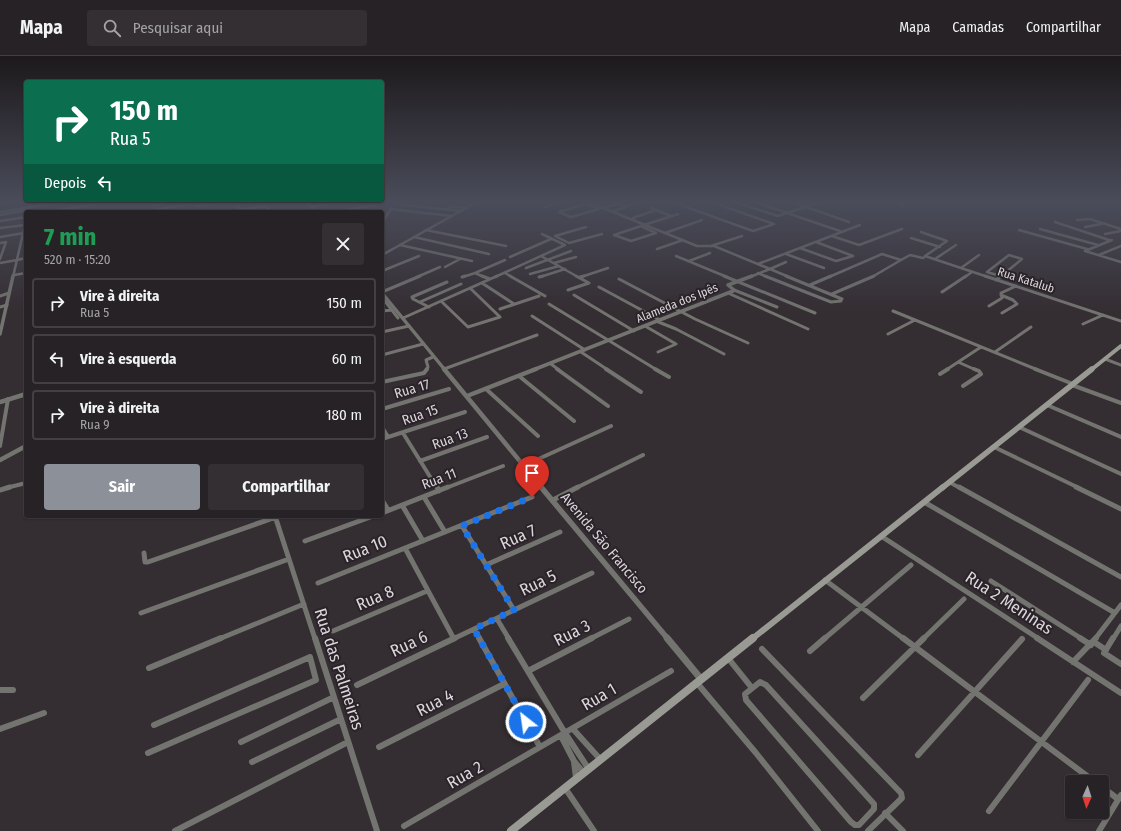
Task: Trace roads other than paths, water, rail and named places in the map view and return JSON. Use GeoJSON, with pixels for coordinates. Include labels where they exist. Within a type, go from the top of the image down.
{"type":"FeatureCollection","features":[{"type":"Feature","properties":{"kind":"main road"},"geometry":{"type":"LineString","coordinates":[[511,831],[1121,346]]}},
{"type":"Feature","properties":{"kind":"street"},"geometry":{"type":"LineString","coordinates":[[0,334],[1,321],[7,305],[22,239]]}},
{"type":"Feature","properties":{"kind":"street"},"geometry":{"type":"LineString","coordinates":[[384,254],[410,239]]}},
{"type":"Feature","properties":{"kind":"street"},"geometry":{"type":"LineString","coordinates":[[424,239],[489,254]]}},
{"type":"Feature","properties":{"kind":"street"},"geometry":{"type":"LineString","coordinates":[[472,239],[506,246]]}},
{"type":"Feature","properties":{"kind":"street"},"geometry":{"type":"LineString","coordinates":[[551,239],[564,244]]}},
{"type":"Feature","properties":{"kind":"street"},"geometry":{"type":"LineString","coordinates":[[510,257],[551,239]]}},
{"type":"Feature","properties":{"kind":"street"},"geometry":{"type":"LineString","coordinates":[[561,239],[569,243]]}},
{"type":"Feature","properties":{"kind":"street"},"geometry":{"type":"LineString","coordinates":[[400,318],[505,273],[565,245],[564,244],[583,239]]}},
{"type":"Feature","properties":{"kind":"street"},"geometry":{"type":"LineString","coordinates":[[626,239],[631,241],[637,239]]}},
{"type":"Feature","properties":{"kind":"street"},"geometry":{"type":"LineString","coordinates":[[657,249],[683,240],[700,247],[711,246],[732,239]]}},
{"type":"Feature","properties":{"kind":"street"},"geometry":{"type":"LineString","coordinates":[[758,264],[823,239]]}},
{"type":"Feature","properties":{"kind":"street"},"geometry":{"type":"LineString","coordinates":[[841,239],[859,245],[875,239]]}},
{"type":"Feature","properties":{"kind":"street"},"geometry":{"type":"LineString","coordinates":[[915,239],[940,247]]}},
{"type":"Feature","properties":{"kind":"street"},"geometry":{"type":"LineString","coordinates":[[832,294],[874,276],[910,256],[923,258],[947,241],[942,239]]}},
{"type":"Feature","properties":{"kind":"street"},"geometry":{"type":"LineString","coordinates":[[1050,239],[1121,262]]}},
{"type":"Feature","properties":{"kind":"street"},"geometry":{"type":"LineString","coordinates":[[1078,239],[1098,245]]}},
{"type":"Feature","properties":{"kind":"street"},"geometry":{"type":"LineString","coordinates":[[1081,239],[1091,243]]}},
{"type":"Feature","properties":{"kind":"street"},"geometry":{"type":"LineString","coordinates":[[1087,250],[1110,240],[1107,239]]}},
{"type":"Feature","properties":{"kind":"street"},"geometry":{"type":"LineString","coordinates":[[0,243],[6,242],[0,259]]}},
{"type":"Feature","properties":{"kind":"street"},"geometry":{"type":"LineString","coordinates":[[800,248],[836,262],[853,256],[815,242]]}},
{"type":"Feature","properties":{"kind":"street"},"geometry":{"type":"LineString","coordinates":[[935,259],[956,244]]}},
{"type":"Feature","properties":{"kind":"street"},"geometry":{"type":"LineString","coordinates":[[400,245],[472,261]]}},
{"type":"Feature","properties":{"kind":"street"},"geometry":{"type":"LineString","coordinates":[[711,246],[832,294],[842,300],[831,302],[758,273]]}},
{"type":"Feature","properties":{"kind":"street"},"geometry":{"type":"LineString","coordinates":[[1098,255],[1121,246]]}},
{"type":"Feature","properties":{"kind":"street"},"geometry":{"type":"LineString","coordinates":[[526,268],[572,251]]}},
{"type":"Feature","properties":{"kind":"street"},"geometry":{"type":"LineString","coordinates":[[689,261],[710,253]]}},
{"type":"Feature","properties":{"kind":"street"},"geometry":{"type":"LineString","coordinates":[[786,253],[824,268]]}},
{"type":"Feature","properties":{"kind":"street"},"geometry":{"type":"LineString","coordinates":[[810,285],[882,254],[901,260]]}},
{"type":"Feature","properties":{"kind":"street"},"geometry":{"type":"LineString","coordinates":[[961,268],[979,255]]}},
{"type":"Feature","properties":{"kind":"street"},"geometry":{"type":"LineString","coordinates":[[996,280],[1022,259],[1009,255],[986,272],[1000,276]]}},
{"type":"Feature","properties":{"kind":"street"},"geometry":{"type":"LineString","coordinates":[[384,270],[419,256]]}},
{"type":"Feature","properties":{"kind":"street"},"geometry":{"type":"LineString","coordinates":[[541,256],[589,283],[568,290]]}},
{"type":"Feature","properties":{"kind":"street"},"geometry":{"type":"LineString","coordinates":[[676,256],[816,313]]}},
{"type":"Feature","properties":{"kind":"street","name":"Rua Katalub"},"geometry":{"type":"LineString","coordinates":[[926,256],[1121,321]]}},
{"type":"Feature","properties":{"kind":"street"},"geometry":{"type":"LineString","coordinates":[[554,263],[576,257]]}},
{"type":"Feature","properties":{"kind":"street"},"geometry":{"type":"LineString","coordinates":[[0,263],[24,258]]}},
{"type":"Feature","properties":{"kind":"street"},"geometry":{"type":"LineString","coordinates":[[445,267],[460,259]]}},
{"type":"Feature","properties":{"kind":"street"},"geometry":{"type":"LineString","coordinates":[[462,277],[505,260]]}},
{"type":"Feature","properties":{"kind":"street"},"geometry":{"type":"LineString","coordinates":[[739,281],[786,262]]}},
{"type":"Feature","properties":{"kind":"street"},"geometry":{"type":"LineString","coordinates":[[530,274],[559,266]]}},
{"type":"Feature","properties":{"kind":"street"},"geometry":{"type":"LineString","coordinates":[[384,292],[440,267]]}},
{"type":"Feature","properties":{"kind":"street"},"geometry":{"type":"LineString","coordinates":[[597,267],[602,270]]}},
{"type":"Feature","properties":{"kind":"street"},"geometry":{"type":"LineString","coordinates":[[580,277],[608,268]]}},
{"type":"Feature","properties":{"kind":"street"},"geometry":{"type":"LineString","coordinates":[[540,276],[565,269]]}},
{"type":"Feature","properties":{"kind":"street"},"geometry":{"type":"LineString","coordinates":[[942,292],[972,272]]}},
{"type":"Feature","properties":{"kind":"street"},"geometry":{"type":"LineString","coordinates":[[14,275],[24,273]]}},
{"type":"Feature","properties":{"kind":"street"},"geometry":{"type":"LineString","coordinates":[[475,273],[490,279]]}},
{"type":"Feature","properties":{"kind":"street"},"geometry":{"type":"LineString","coordinates":[[505,273],[545,296]]}},
{"type":"Feature","properties":{"kind":"street"},"geometry":{"type":"LineString","coordinates":[[619,279],[696,319],[748,343]]}},
{"type":"Feature","properties":{"kind":"street","name":"Alameda dos Ipês"},"geometry":{"type":"LineString","coordinates":[[467,396],[553,365],[658,320],[728,293],[734,290],[728,286],[739,281]]}},
{"type":"Feature","properties":{"kind":"street"},"geometry":{"type":"LineString","coordinates":[[428,306],[413,299],[413,296],[447,282]]}},
{"type":"Feature","properties":{"kind":"street"},"geometry":{"type":"LineString","coordinates":[[482,283],[514,304]]}},
{"type":"Feature","properties":{"kind":"street"},"geometry":{"type":"LineString","coordinates":[[420,302],[461,284]]}},
{"type":"Feature","properties":{"kind":"street"},"geometry":{"type":"LineString","coordinates":[[990,306],[1002,298],[1002,293],[1016,286]]}},
{"type":"Feature","properties":{"kind":"street"},"geometry":{"type":"LineString","coordinates":[[599,287],[658,320],[724,354]]}},
{"type":"Feature","properties":{"kind":"street"},"geometry":{"type":"LineString","coordinates":[[441,301],[466,326],[469,327],[499,318],[501,315],[470,288]]}},
{"type":"Feature","properties":{"kind":"street"},"geometry":{"type":"LineString","coordinates":[[734,290],[777,307]]}},
{"type":"Feature","properties":{"kind":"street"},"geometry":{"type":"LineString","coordinates":[[0,296],[9,293]]}},
{"type":"Feature","properties":{"kind":"street"},"geometry":{"type":"LineString","coordinates":[[728,293],[808,329]]}},
{"type":"Feature","properties":{"kind":"street"},"geometry":{"type":"LineString","coordinates":[[574,295],[634,330]]}},
{"type":"Feature","properties":{"kind":"street"},"geometry":{"type":"LineString","coordinates":[[1002,295],[1013,300],[1017,304],[1002,313]]}},
{"type":"Feature","properties":{"kind":"street","name":"Avenida São Francisco"},"geometry":{"type":"LineString","coordinates":[[384,296],[393,310],[526,465],[699,681]]}},
{"type":"Feature","properties":{"kind":"street"},"geometry":{"type":"LineString","coordinates":[[500,309],[539,296]]}},
{"type":"Feature","properties":{"kind":"street"},"geometry":{"type":"LineString","coordinates":[[384,312],[393,310],[385,301]]}},
{"type":"Feature","properties":{"kind":"street"},"geometry":{"type":"LineString","coordinates":[[549,304],[669,377]]}},
{"type":"Feature","properties":{"kind":"street"},"geometry":{"type":"LineString","coordinates":[[0,307],[7,305]]}},
{"type":"Feature","properties":{"kind":"street"},"geometry":{"type":"LineString","coordinates":[[893,311],[1121,403]]}},
{"type":"Feature","properties":{"kind":"street"},"geometry":{"type":"LineString","coordinates":[[1083,324],[1104,315]]}},
{"type":"Feature","properties":{"kind":"street"},"geometry":{"type":"LineString","coordinates":[[532,316],[642,392]]}},
{"type":"Feature","properties":{"kind":"street"},"geometry":{"type":"LineString","coordinates":[[888,334],[915,320]]}},
{"type":"Feature","properties":{"kind":"street"},"geometry":{"type":"LineString","coordinates":[[384,332],[407,326]]}},
{"type":"Feature","properties":{"kind":"street"},"geometry":{"type":"LineString","coordinates":[[645,326],[676,344],[658,352]]}},
{"type":"Feature","properties":{"kind":"street"},"geometry":{"type":"LineString","coordinates":[[995,352],[1031,327]]}},
{"type":"Feature","properties":{"kind":"street"},"geometry":{"type":"LineString","coordinates":[[444,369],[537,335]]}},
{"type":"Feature","properties":{"kind":"street"},"geometry":{"type":"LineString","coordinates":[[384,354],[423,344]]}},
{"type":"Feature","properties":{"kind":"street"},"geometry":{"type":"LineString","coordinates":[[940,374],[981,347]]}},
{"type":"Feature","properties":{"kind":"street"},"geometry":{"type":"LineString","coordinates":[[384,382],[424,373],[428,367],[426,360],[433,357]]}},
{"type":"Feature","properties":{"kind":"street"},"geometry":{"type":"LineString","coordinates":[[1105,359],[1121,365]]}},
{"type":"Feature","properties":{"kind":"street"},"geometry":{"type":"LineString","coordinates":[[958,362],[981,374],[963,386]]}},
{"type":"Feature","properties":{"kind":"street"},"geometry":{"type":"LineString","coordinates":[[553,365],[608,406]]}},
{"type":"Feature","properties":{"kind":"street"},"geometry":{"type":"LineString","coordinates":[[519,376],[574,421]]}},
{"type":"Feature","properties":{"kind":"street","name":"Rua 17"},"geometry":{"type":"LineString","coordinates":[[384,408],[449,389]]}},
{"type":"Feature","properties":{"kind":"street"},"geometry":{"type":"LineString","coordinates":[[486,389],[538,436]]}},
{"type":"Feature","properties":{"kind":"street"},"geometry":{"type":"LineString","coordinates":[[0,402],[24,395]]}},
{"type":"Feature","properties":{"kind":"street"},"geometry":{"type":"LineString","coordinates":[[0,446],[8,400]]}},
{"type":"Feature","properties":{"kind":"street"},"geometry":{"type":"LineString","coordinates":[[1047,405],[1121,437]]}},
{"type":"Feature","properties":{"kind":"street","name":"Rua 15"},"geometry":{"type":"LineString","coordinates":[[384,438],[465,412]]}},
{"type":"Feature","properties":{"kind":"street"},"geometry":{"type":"LineString","coordinates":[[526,465],[611,426]]}},
{"type":"Feature","properties":{"kind":"street"},"geometry":{"type":"LineString","coordinates":[[1019,427],[1121,474]]}},
{"type":"Feature","properties":{"kind":"street"},"geometry":{"type":"LineString","coordinates":[[384,430],[388,437]]}},
{"type":"Feature","properties":{"kind":"street"},"geometry":{"type":"LineString","coordinates":[[403,433],[439,491]]}},
{"type":"Feature","properties":{"kind":"street","name":"Rua 13"},"geometry":{"type":"LineString","coordinates":[[420,461],[487,437]]}},
{"type":"Feature","properties":{"kind":"street"},"geometry":{"type":"LineString","coordinates":[[0,460],[24,447]]}},
{"type":"Feature","properties":{"kind":"street"},"geometry":{"type":"LineString","coordinates":[[994,447],[1121,509]]}},
{"type":"Feature","properties":{"kind":"street"},"geometry":{"type":"LineString","coordinates":[[553,500],[643,455]]}},
{"type":"Feature","properties":{"kind":"street","name":"Rua 11"},"geometry":{"type":"LineString","coordinates":[[384,511],[503,466]]}},
{"type":"Feature","properties":{"kind":"street"},"geometry":{"type":"LineString","coordinates":[[949,482],[1121,576]]}},
{"type":"Feature","properties":{"kind":"street"},"geometry":{"type":"LineString","coordinates":[[0,490],[24,484]]}},
{"type":"Feature","properties":{"kind":"street"},"geometry":{"type":"LineString","coordinates":[[424,497],[445,532]]}},
{"type":"Feature","properties":{"kind":"street","name":"Rua 10"},"geometry":{"type":"LineString","coordinates":[[318,582],[532,497]]}},
{"type":"Feature","properties":{"kind":"street"},"geometry":{"type":"LineString","coordinates":[[924,502],[1115,613]]}},
{"type":"Feature","properties":{"kind":"street"},"geometry":{"type":"LineString","coordinates":[[384,503],[388,510]]}},
{"type":"Feature","properties":{"kind":"street"},"geometry":{"type":"LineString","coordinates":[[402,505],[423,541]]}},
{"type":"Feature","properties":{"kind":"street"},"geometry":{"type":"LineString","coordinates":[[144,553],[145,562],[147,563],[272,518]]}},
{"type":"Feature","properties":{"kind":"street","name":"Rua das Palmeiras"},"geometry":{"type":"LineString","coordinates":[[275,518],[377,831]]}},
{"type":"Feature","properties":{"kind":"street"},"geometry":{"type":"LineString","coordinates":[[305,541],[368,518]]}},
{"type":"Feature","properties":{"kind":"street"},"geometry":{"type":"LineString","coordinates":[[462,526],[514,610]]}},
{"type":"Feature","properties":{"kind":"street","name":"Rua 7"},"geometry":{"type":"LineString","coordinates":[[486,565],[560,532]]}},
{"type":"Feature","properties":{"kind":"street","name":"Rua 2 Meninas"},"geometry":{"type":"LineString","coordinates":[[881,536],[1121,693]]}},
{"type":"Feature","properties":{"kind":"street"},"geometry":{"type":"LineString","coordinates":[[406,548],[427,591],[454,639]]}},
{"type":"Feature","properties":{"kind":"street"},"geometry":{"type":"LineString","coordinates":[[141,613],[289,559]]}},
{"type":"Feature","properties":{"kind":"street"},"geometry":{"type":"LineString","coordinates":[[810,651],[911,565]]}},
{"type":"Feature","properties":{"kind":"street","name":"Rua 5"},"geometry":{"type":"LineString","coordinates":[[474,629],[592,573]]}},
{"type":"Feature","properties":{"kind":"street"},"geometry":{"type":"LineString","coordinates":[[826,580],[1086,775]]}},
{"type":"Feature","properties":{"kind":"street"},"geometry":{"type":"LineString","coordinates":[[991,581],[1092,644],[1106,650]]}},
{"type":"Feature","properties":{"kind":"street","name":"Rua 8"},"geometry":{"type":"LineString","coordinates":[[334,631],[427,591]]}},
{"type":"Feature","properties":{"kind":"street"},"geometry":{"type":"LineString","coordinates":[[863,698],[964,599]]}},
{"type":"Feature","properties":{"kind":"street"},"geometry":{"type":"LineString","coordinates":[[149,668],[304,604]]}},
{"type":"Feature","properties":{"kind":"street"},"geometry":{"type":"LineString","coordinates":[[1073,662],[1092,644],[1121,605]]}},
{"type":"Feature","properties":{"kind":"street"},"geometry":{"type":"LineString","coordinates":[[497,619],[528,671],[563,735],[586,770]]}},
{"type":"Feature","properties":{"kind":"street","name":"Rua 3"},"geometry":{"type":"LineString","coordinates":[[528,671],[629,619]]}},
{"type":"Feature","properties":{"kind":"street"},"geometry":{"type":"LineString","coordinates":[[1121,626],[1104,653],[1121,664]]}},
{"type":"Feature","properties":{"kind":"street"},"geometry":{"type":"LineString","coordinates":[[474,629],[540,747]]}},
{"type":"Feature","properties":{"kind":"street","name":"Rua 6"},"geometry":{"type":"LineString","coordinates":[[357,685],[474,629]]}},
{"type":"Feature","properties":{"kind":"street"},"geometry":{"type":"LineString","coordinates":[[918,755],[1022,639]]}},
{"type":"Feature","properties":{"kind":"street"},"geometry":{"type":"LineString","coordinates":[[762,649],[898,789],[902,798],[868,831]]}},
{"type":"Feature","properties":{"kind":"street"},"geometry":{"type":"LineString","coordinates":[[148,753],[316,680],[310,657],[154,725]]}},
{"type":"Feature","properties":{"kind":"street"},"geometry":{"type":"LineString","coordinates":[[728,658],[752,688]]}},
{"type":"Feature","properties":{"kind":"street"},"geometry":{"type":"LineString","coordinates":[[313,668],[323,665]]}},
{"type":"Feature","properties":{"kind":"street","name":"Rua 1"},"geometry":{"type":"LineString","coordinates":[[540,747],[671,671]]}},
{"type":"Feature","properties":{"kind":"street"},"geometry":{"type":"LineString","coordinates":[[989,810],[1088,680]]}},
{"type":"Feature","properties":{"kind":"street"},"geometry":{"type":"LineString","coordinates":[[699,681],[818,831]]}},
{"type":"Feature","properties":{"kind":"street"},"geometry":{"type":"LineString","coordinates":[[760,682],[766,685],[874,804],[874,809],[859,825],[855,825],[851,822],[746,700],[744,694],[752,688],[760,682]]}},
{"type":"Feature","properties":{"kind":"street","name":"Rua 4"},"geometry":{"type":"LineString","coordinates":[[378,747],[504,684]]}},
{"type":"Feature","properties":{"kind":"street"},"geometry":{"type":"LineString","coordinates":[[0,690],[13,690]]}},
{"type":"Feature","properties":{"kind":"street"},"geometry":{"type":"LineString","coordinates":[[241,742],[334,697]]}},
{"type":"Feature","properties":{"kind":"street"},"geometry":{"type":"LineString","coordinates":[[0,729],[44,713]]}},
{"type":"Feature","properties":{"kind":"street"},"geometry":{"type":"LineString","coordinates":[[252,762],[340,719]]}},
{"type":"Feature","properties":{"kind":"street"},"geometry":{"type":"LineString","coordinates":[[573,729],[600,759]]}},
{"type":"Feature","properties":{"kind":"street"},"geometry":{"type":"LineString","coordinates":[[563,735],[574,761],[576,778]]}},
{"type":"Feature","properties":{"kind":"street"},"geometry":{"type":"LineString","coordinates":[[175,831],[348,742]]}},
{"type":"Feature","properties":{"kind":"street","name":"Rua 2"},"geometry":{"type":"LineString","coordinates":[[404,826],[540,747]]}},
{"type":"Feature","properties":{"kind":"street"},"geometry":{"type":"LineString","coordinates":[[574,761],[586,770]]}},
{"type":"Feature","properties":{"kind":"street"},"geometry":{"type":"LineString","coordinates":[[565,787],[594,831]]}},
{"type":"Feature","properties":{"kind":"street"},"geometry":{"type":"LineString","coordinates":[[1099,831],[1120,797],[1109,791]]}},
{"type":"Feature","properties":{"kind":"street"},"geometry":{"type":"LineString","coordinates":[[885,813],[903,831]]}}]}
